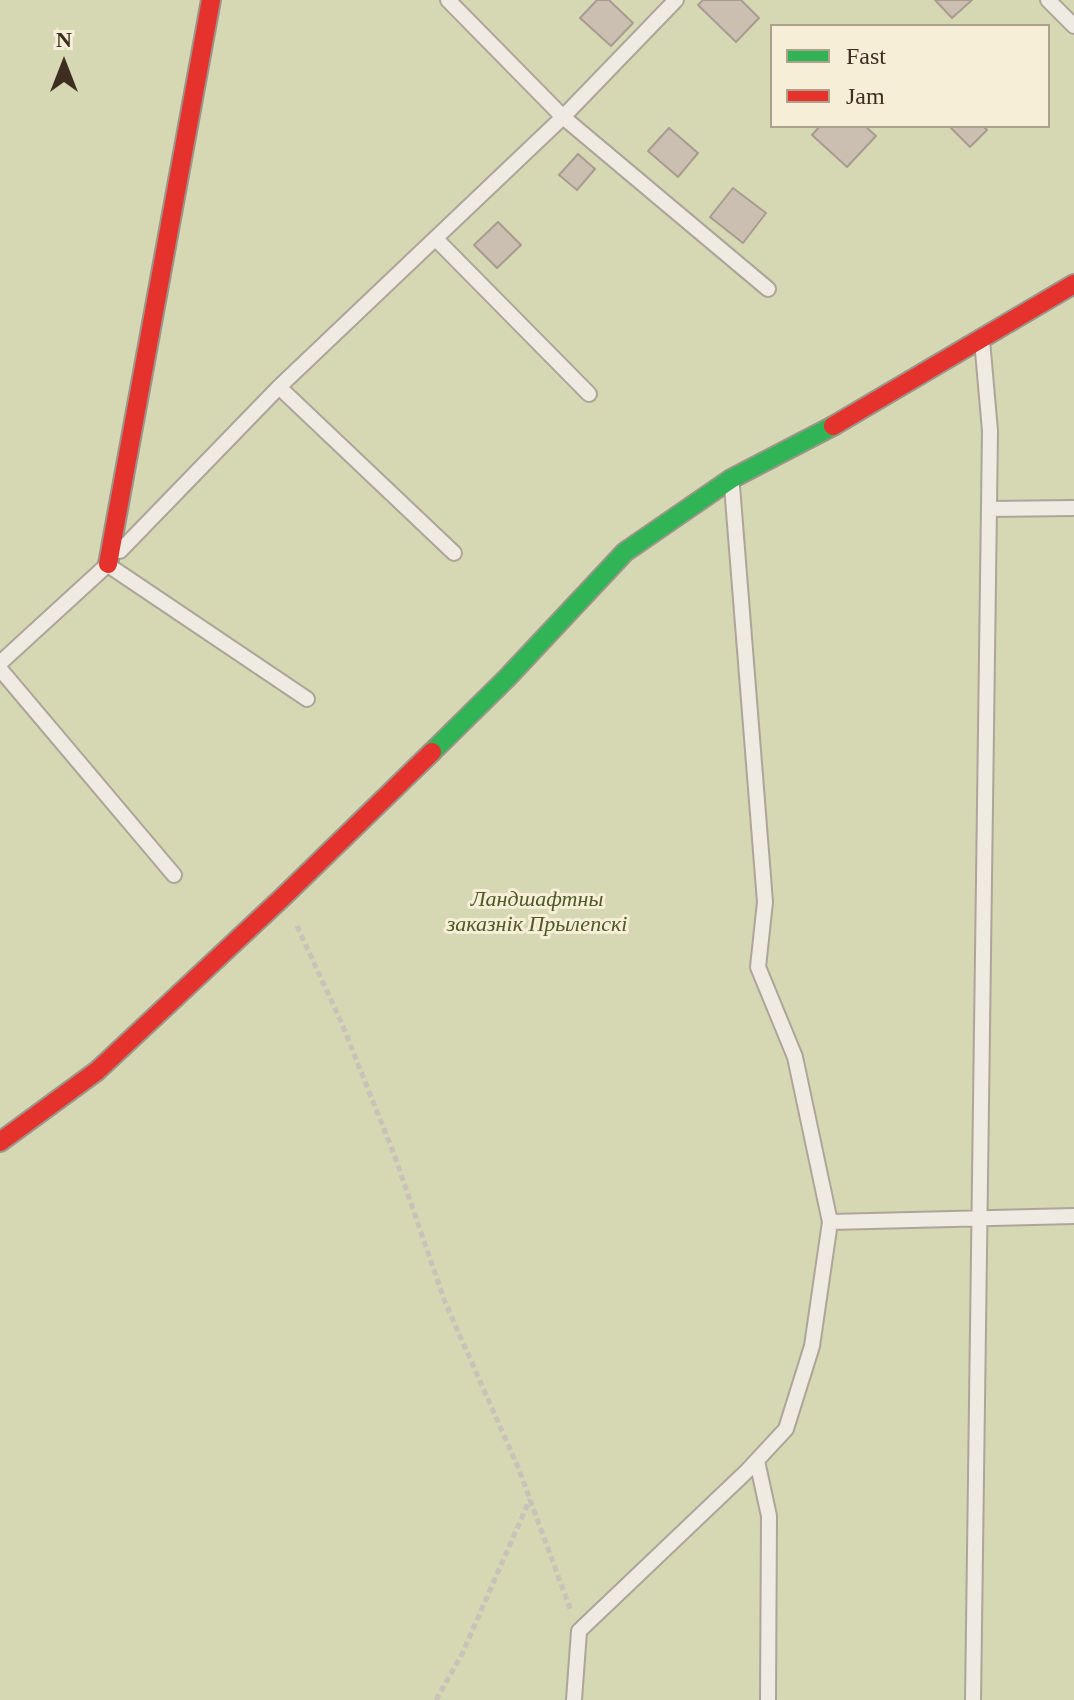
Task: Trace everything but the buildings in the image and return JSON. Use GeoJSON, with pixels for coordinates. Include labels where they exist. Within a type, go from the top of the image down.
{"type":"FeatureCollection","features":[{"type":"Feature","properties":{"kind":"street"},"geometry":{"type":"LineString","coordinates":[[108,564],[211,0]]}},
{"type":"Feature","properties":{"kind":"street"},"geometry":{"type":"LineString","coordinates":[[0,1142],[97,1071],[284,896],[507,678],[625,552],[731,479],[811,439],[1074,284]]}},
{"type":"Feature","properties":{"kind":"lane"},"geometry":{"type":"LineString","coordinates":[[448,0],[563,117],[768,289]]}},
{"type":"Feature","properties":{"kind":"lane"},"geometry":{"type":"LineString","coordinates":[[174,875],[0,666],[108,564],[279,387],[563,117],[676,0]]}},
{"type":"Feature","properties":{"kind":"lane"},"geometry":{"type":"LineString","coordinates":[[1048,0],[1074,26]]}},
{"type":"Feature","properties":{"kind":"lane"},"geometry":{"type":"LineString","coordinates":[[436,239],[589,394]]}},
{"type":"Feature","properties":{"kind":"lane"},"geometry":{"type":"LineString","coordinates":[[973,1700],[990,431],[982,336]]}},
{"type":"Feature","properties":{"kind":"lane"},"geometry":{"type":"LineString","coordinates":[[279,387],[454,553]]}},
{"type":"Feature","properties":{"kind":"lane"},"geometry":{"type":"LineString","coordinates":[[574,1700],[579,1631],[757,1461],[786,1429],[807,1360],[830,1222],[795,1057],[758,967],[765,902],[731,479]]}},
{"type":"Feature","properties":{"kind":"lane"},"geometry":{"type":"LineString","coordinates":[[989,509],[1074,508]]}},
{"type":"Feature","properties":{"kind":"lane"},"geometry":{"type":"LineString","coordinates":[[108,564],[307,699]]}},
{"type":"Feature","properties":{"kind":"lane"},"geometry":{"type":"LineString","coordinates":[[830,1222],[1074,1216]]}},
{"type":"Feature","properties":{"kind":"lane"},"geometry":{"type":"LineString","coordinates":[[757,1461],[769,1516],[768,1700]]}},
{"type":"Feature","properties":{"kind":"path"},"geometry":{"type":"LineString","coordinates":[[284,896],[342,1024],[394,1154],[445,1302],[530,1499],[579,1631]]}},
{"type":"Feature","properties":{"kind":"path"},"geometry":{"type":"LineString","coordinates":[[436,1700],[462,1654],[530,1499]]}},
{"type":"Feature","properties":{"kind":"green space","name":"Ландшафтны заказнік Прылепскі"},"geometry":{"type":"Polygon","coordinates":[[[0,0],[1074,0],[1074,1700],[0,1700],[0,0]]]}},
{"type":"Feature","properties":{"kind":"traffic: fast"},"geometry":{"type":"LineString","coordinates":[[432,752],[507,678],[625,552],[731,479],[833,426]]}},
{"type":"Feature","properties":{"kind":"traffic: jam"},"geometry":{"type":"LineString","coordinates":[[108,564],[211,0]]}},
{"type":"Feature","properties":{"kind":"traffic: jam"},"geometry":{"type":"LineString","coordinates":[[833,426],[1074,284]]}},
{"type":"Feature","properties":{"kind":"traffic: jam"},"geometry":{"type":"LineString","coordinates":[[0,1142],[97,1071],[432,752]]}}]}
